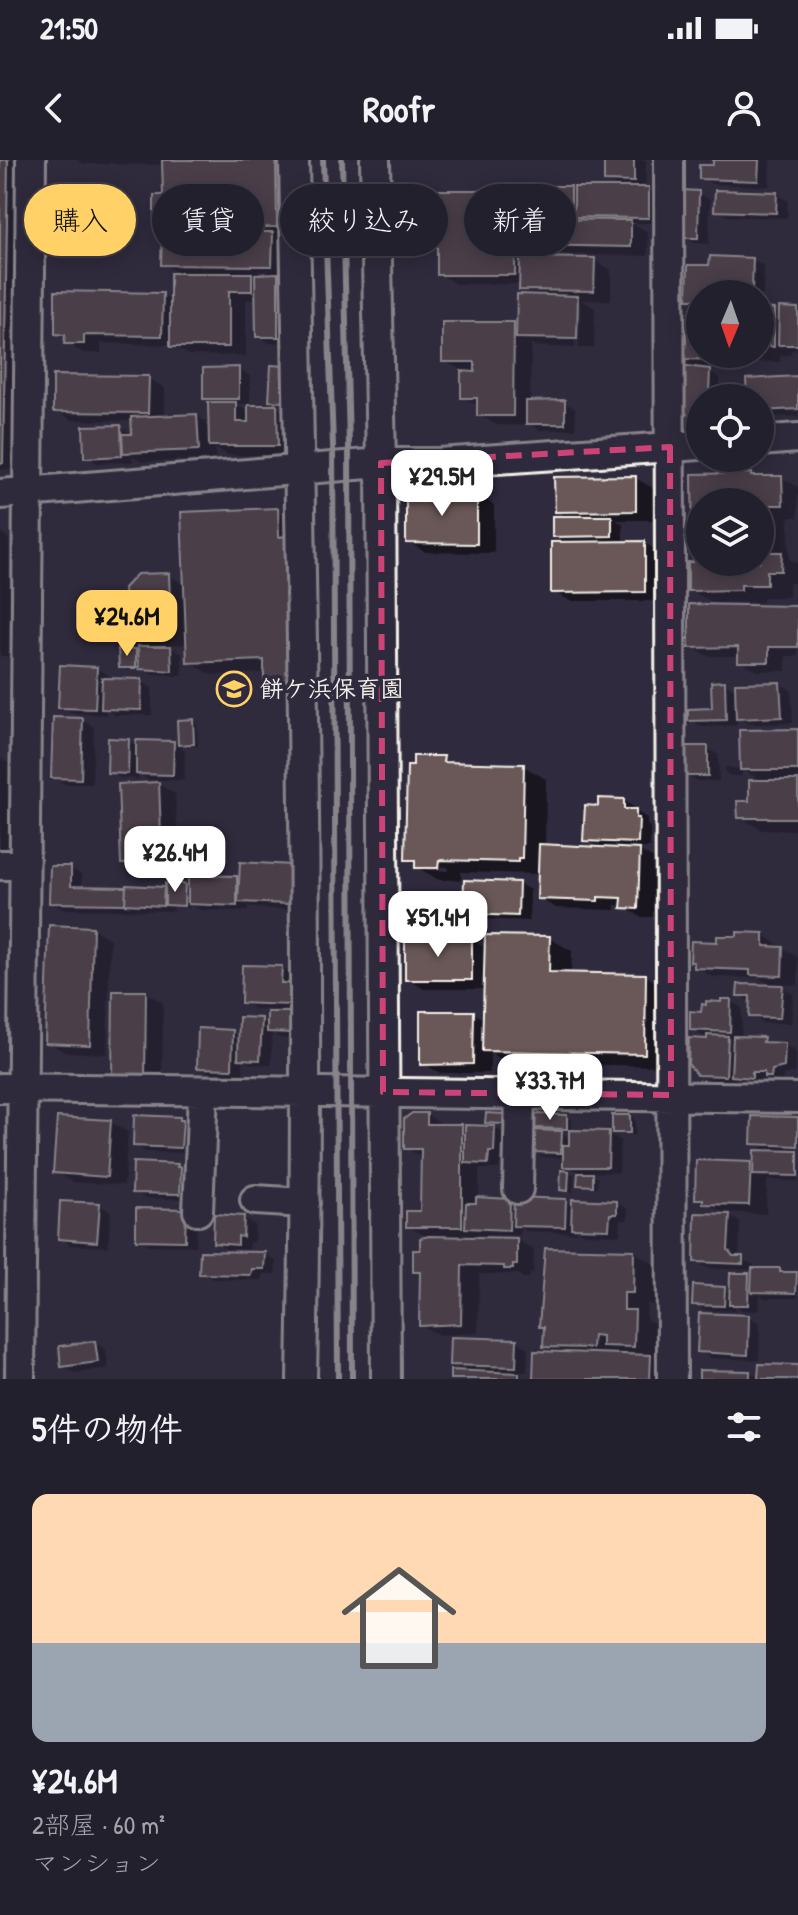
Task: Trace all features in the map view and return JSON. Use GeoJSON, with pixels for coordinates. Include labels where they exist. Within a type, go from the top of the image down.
{"type":"FeatureCollection","features":[{"type":"Feature","properties":{"kind":"street"},"geometry":{"type":"LineString","coordinates":[[20,1379],[11,1088],[12,865],[29,492],[31,160]]}},
{"type":"Feature","properties":{"kind":"street"},"geometry":{"type":"LineString","coordinates":[[294,160],[307,1093],[302,1379]]}},
{"type":"Feature","properties":{"kind":"street"},"geometry":{"type":"LineString","coordinates":[[375,160],[381,463],[386,1379]]}},
{"type":"Feature","properties":{"kind":"street"},"geometry":{"type":"LineString","coordinates":[[669,160],[672,1379]]}},
{"type":"Feature","properties":{"kind":"street"},"geometry":{"type":"LineString","coordinates":[[774,440],[798,438]]}},
{"type":"Feature","properties":{"kind":"street"},"geometry":{"type":"LineString","coordinates":[[0,494],[300,472],[381,463],[439,463],[686,446]]}},
{"type":"Feature","properties":{"kind":"street"},"geometry":{"type":"LineString","coordinates":[[11,1088],[798,1098]]}},
{"type":"Feature","properties":{"kind":"street"},"geometry":{"type":"LineString","coordinates":[[198,1211],[203,1091]]}},
{"type":"Feature","properties":{"kind":"street"},"geometry":{"type":"LineString","coordinates":[[518,1189],[520,1093]]}},
{"type":"Feature","properties":{"kind":"street"},"geometry":{"type":"LineString","coordinates":[[255,1200],[305,1203]]}},
{"type":"Feature","properties":{"kind":"highlighted area"},"geometry":{"type":"Polygon","coordinates":[[[670,447],[671,1095],[383,1092],[381,463],[670,447]]]}},
{"type":"Feature","properties":{"kind":"building"},"geometry":{"type":"Polygon","coordinates":[[[0,160],[8,160],[3,463],[0,464],[0,160]]]}},
{"type":"Feature","properties":{"kind":"building"},"geometry":{"type":"Polygon","coordinates":[[[162,160],[276,160],[277,227],[264,227],[264,184],[163,184],[162,160]]]}},
{"type":"Feature","properties":{"kind":"building"},"geometry":{"type":"Polygon","coordinates":[[[604,160],[634,160],[634,182],[604,181],[604,160]]]}},
{"type":"Feature","properties":{"kind":"building"},"geometry":{"type":"Polygon","coordinates":[[[713,160],[759,160],[758,181],[699,179],[699,165],[713,165],[713,160]]]}},
{"type":"Feature","properties":{"kind":"building"},"geometry":{"type":"Polygon","coordinates":[[[576,187],[649,187],[649,218],[576,217],[576,187]]]}},
{"type":"Feature","properties":{"kind":"building"},"geometry":{"type":"Polygon","coordinates":[[[448,190],[464,190],[464,256],[515,256],[515,275],[437,275],[437,256],[448,256],[448,190]]]}},
{"type":"Feature","properties":{"kind":"building"},"geometry":{"type":"Polygon","coordinates":[[[682,190],[699,191],[698,238],[681,238],[682,190]]]}},
{"type":"Feature","properties":{"kind":"building"},"geometry":{"type":"Polygon","coordinates":[[[715,190],[777,192],[776,213],[714,211],[715,190]]]}},
{"type":"Feature","properties":{"kind":"building"},"geometry":{"type":"Polygon","coordinates":[[[576,219],[631,220],[631,247],[576,246],[576,219]]]}},
{"type":"Feature","properties":{"kind":"building"},"geometry":{"type":"Polygon","coordinates":[[[264,232],[273,232],[272,266],[161,265],[161,256],[264,256],[264,232]]]}},
{"type":"Feature","properties":{"kind":"building"},"geometry":{"type":"Polygon","coordinates":[[[710,256],[753,258],[752,280],[688,280],[688,265],[709,265],[710,256]]]}},
{"type":"Feature","properties":{"kind":"building"},"geometry":{"type":"Polygon","coordinates":[[[520,257],[595,258],[594,291],[519,290],[520,257]]]}},
{"type":"Feature","properties":{"kind":"building"},"geometry":{"type":"Polygon","coordinates":[[[170,273],[252,273],[252,291],[229,291],[229,347],[170,347],[170,273]]]}},
{"type":"Feature","properties":{"kind":"building"},"geometry":{"type":"Polygon","coordinates":[[[278,273],[278,337],[256,337],[255,274],[278,273]]]}},
{"type":"Feature","properties":{"kind":"building"},"geometry":{"type":"Polygon","coordinates":[[[55,291],[163,293],[162,336],[84,335],[84,344],[64,344],[65,335],[55,334],[55,291]]]}},
{"type":"Feature","properties":{"kind":"building"},"geometry":{"type":"Polygon","coordinates":[[[517,294],[578,296],[577,339],[516,338],[517,294]]]}},
{"type":"Feature","properties":{"kind":"building"},"geometry":{"type":"Polygon","coordinates":[[[779,307],[798,308],[798,345],[778,345],[779,307]]]}},
{"type":"Feature","properties":{"kind":"building"},"geometry":{"type":"Polygon","coordinates":[[[442,322],[514,322],[513,416],[477,416],[477,398],[461,398],[461,371],[475,372],[475,362],[442,362],[442,322]]]}},
{"type":"Feature","properties":{"kind":"building"},"geometry":{"type":"Polygon","coordinates":[[[686,343],[686,359],[678,359],[678,344],[686,343]]]}},
{"type":"Feature","properties":{"kind":"building"},"geometry":{"type":"Polygon","coordinates":[[[271,365],[285,366],[283,402],[269,401],[271,365]]]}},
{"type":"Feature","properties":{"kind":"building"},"geometry":{"type":"Polygon","coordinates":[[[677,365],[710,369],[709,384],[686,384],[686,414],[676,414],[677,365]]]}},
{"type":"Feature","properties":{"kind":"building"},"geometry":{"type":"Polygon","coordinates":[[[239,367],[239,399],[203,399],[203,368],[239,367]]]}},
{"type":"Feature","properties":{"kind":"building"},"geometry":{"type":"Polygon","coordinates":[[[53,375],[149,376],[148,413],[53,412],[53,375]]]}},
{"type":"Feature","properties":{"kind":"building"},"geometry":{"type":"Polygon","coordinates":[[[798,376],[798,409],[774,410],[774,384],[746,384],[746,379],[798,376]]]}},
{"type":"Feature","properties":{"kind":"building"},"geometry":{"type":"Polygon","coordinates":[[[565,400],[565,424],[526,424],[526,401],[565,400]]]}},
{"type":"Feature","properties":{"kind":"building"},"geometry":{"type":"Polygon","coordinates":[[[208,402],[236,402],[236,422],[248,422],[248,405],[277,405],[278,446],[209,446],[208,402]]]}},
{"type":"Feature","properties":{"kind":"building"},"geometry":{"type":"Polygon","coordinates":[[[197,414],[199,450],[123,453],[122,434],[132,434],[131,417],[197,414]]]}},
{"type":"Feature","properties":{"kind":"building"},"geometry":{"type":"Polygon","coordinates":[[[121,425],[122,456],[84,458],[83,426],[121,425]]]}},
{"type":"Feature","properties":{"kind":"building"},"geometry":{"type":"Polygon","coordinates":[[[692,474],[782,476],[783,505],[774,505],[774,488],[692,488],[692,474]]]}},
{"type":"Feature","properties":{"kind":"building"},"geometry":{"type":"Polygon","coordinates":[[[636,476],[636,511],[555,512],[554,477],[636,476]]]}},
{"type":"Feature","properties":{"kind":"building"},"geometry":{"type":"Polygon","coordinates":[[[406,493],[477,493],[477,544],[406,543],[406,493]]]}},
{"type":"Feature","properties":{"kind":"building"},"geometry":{"type":"Polygon","coordinates":[[[278,508],[279,537],[285,536],[287,575],[290,575],[291,593],[285,593],[286,601],[292,601],[291,680],[264,682],[264,660],[187,663],[181,512],[278,508]]]}},
{"type":"Feature","properties":{"kind":"building"},"geometry":{"type":"Polygon","coordinates":[[[552,516],[612,516],[612,536],[552,537],[552,516]]]}},
{"type":"Feature","properties":{"kind":"building"},"geometry":{"type":"Polygon","coordinates":[[[645,541],[645,592],[551,593],[551,542],[645,541]]]}},
{"type":"Feature","properties":{"kind":"building"},"geometry":{"type":"Polygon","coordinates":[[[774,552],[782,552],[781,571],[774,571],[774,552]]]}},
{"type":"Feature","properties":{"kind":"building"},"geometry":{"type":"Polygon","coordinates":[[[169,573],[171,635],[126,637],[124,588],[137,574],[169,573]]]}},
{"type":"Feature","properties":{"kind":"building"},"geometry":{"type":"Polygon","coordinates":[[[688,576],[767,576],[767,585],[741,585],[741,590],[688,591],[688,576]]]}},
{"type":"Feature","properties":{"kind":"building"},"geometry":{"type":"Polygon","coordinates":[[[689,604],[798,606],[798,647],[769,647],[769,662],[738,662],[738,647],[689,648],[689,604]]]}},
{"type":"Feature","properties":{"kind":"building"},"geometry":{"type":"Polygon","coordinates":[[[138,646],[171,646],[172,671],[139,669],[138,646]]]}},
{"type":"Feature","properties":{"kind":"building"},"geometry":{"type":"Polygon","coordinates":[[[118,649],[136,649],[136,668],[119,668],[118,649]]]}},
{"type":"Feature","properties":{"kind":"building"},"geometry":{"type":"Polygon","coordinates":[[[60,665],[97,667],[95,709],[58,708],[60,665]]]}},
{"type":"Feature","properties":{"kind":"building"},"geometry":{"type":"Polygon","coordinates":[[[102,678],[142,679],[141,710],[101,709],[102,678]]]}},
{"type":"Feature","properties":{"kind":"building"},"geometry":{"type":"Polygon","coordinates":[[[725,681],[726,720],[688,721],[688,709],[712,708],[711,682],[725,681]]]}},
{"type":"Feature","properties":{"kind":"building"},"geometry":{"type":"Polygon","coordinates":[[[780,682],[782,717],[736,719],[735,683],[780,682]]]}},
{"type":"Feature","properties":{"kind":"building"},"geometry":{"type":"Polygon","coordinates":[[[53,717],[83,718],[81,779],[51,778],[53,717]]]}},
{"type":"Feature","properties":{"kind":"building"},"geometry":{"type":"Polygon","coordinates":[[[193,719],[194,744],[178,745],[177,720],[193,719]]]}},
{"type":"Feature","properties":{"kind":"building"},"geometry":{"type":"Polygon","coordinates":[[[798,729],[798,770],[740,770],[739,730],[798,729]]]}},
{"type":"Feature","properties":{"kind":"building"},"geometry":{"type":"Polygon","coordinates":[[[108,738],[129,739],[128,774],[107,773],[108,738]]]}},
{"type":"Feature","properties":{"kind":"building"},"geometry":{"type":"Polygon","coordinates":[[[136,740],[174,741],[173,775],[136,774],[136,740]]]}},
{"type":"Feature","properties":{"kind":"building"},"geometry":{"type":"Polygon","coordinates":[[[684,746],[708,746],[708,776],[685,776],[684,746]]]}},
{"type":"Feature","properties":{"kind":"building"},"geometry":{"type":"Polygon","coordinates":[[[413,756],[444,756],[443,762],[524,764],[522,858],[518,858],[518,862],[439,860],[438,868],[415,868],[415,860],[405,860],[407,766],[413,766],[413,756]]]}},
{"type":"Feature","properties":{"kind":"building"},"geometry":{"type":"Polygon","coordinates":[[[749,780],[798,780],[798,818],[738,818],[737,801],[749,801],[749,780]]]}},
{"type":"Feature","properties":{"kind":"building"},"geometry":{"type":"Polygon","coordinates":[[[159,782],[162,863],[121,864],[118,784],[159,782]]]}},
{"type":"Feature","properties":{"kind":"building"},"geometry":{"type":"Polygon","coordinates":[[[598,798],[624,799],[624,809],[636,809],[636,818],[639,818],[638,843],[583,841],[585,805],[598,806],[598,798]]]}},
{"type":"Feature","properties":{"kind":"building"},"geometry":{"type":"Polygon","coordinates":[[[178,844],[193,844],[193,871],[177,870],[178,844]]]}},
{"type":"Feature","properties":{"kind":"building"},"geometry":{"type":"Polygon","coordinates":[[[539,844],[640,849],[638,909],[621,908],[622,898],[598,897],[598,901],[537,899],[539,844]]]}},
{"type":"Feature","properties":{"kind":"building"},"geometry":{"type":"Polygon","coordinates":[[[240,862],[291,865],[289,904],[238,902],[240,862]]]}},
{"type":"Feature","properties":{"kind":"building"},"geometry":{"type":"Polygon","coordinates":[[[50,866],[71,866],[71,886],[126,887],[125,904],[49,903],[50,866]]]}},
{"type":"Feature","properties":{"kind":"building"},"geometry":{"type":"Polygon","coordinates":[[[188,875],[237,876],[237,906],[188,904],[188,875]]]}},
{"type":"Feature","properties":{"kind":"building"},"geometry":{"type":"Polygon","coordinates":[[[464,880],[519,882],[518,916],[463,914],[464,880]]]}},
{"type":"Feature","properties":{"kind":"building"},"geometry":{"type":"Polygon","coordinates":[[[165,883],[185,884],[184,906],[165,905],[165,883]]]}},
{"type":"Feature","properties":{"kind":"building"},"geometry":{"type":"Polygon","coordinates":[[[126,885],[164,887],[163,906],[125,904],[126,885]]]}},
{"type":"Feature","properties":{"kind":"building"},"geometry":{"type":"Polygon","coordinates":[[[49,925],[93,927],[90,1045],[45,1043],[49,925]]]}},
{"type":"Feature","properties":{"kind":"building"},"geometry":{"type":"Polygon","coordinates":[[[737,932],[764,933],[764,946],[783,947],[782,976],[750,975],[750,970],[694,968],[694,962],[690,962],[691,941],[717,942],[717,936],[737,936],[737,932]]]}},
{"type":"Feature","properties":{"kind":"building"},"geometry":{"type":"Polygon","coordinates":[[[485,935],[550,936],[549,972],[646,974],[645,1054],[482,1051],[485,935]]]}},
{"type":"Feature","properties":{"kind":"building"},"geometry":{"type":"Polygon","coordinates":[[[405,937],[472,938],[472,980],[405,980],[405,937]]]}},
{"type":"Feature","properties":{"kind":"building"},"geometry":{"type":"Polygon","coordinates":[[[242,965],[282,966],[281,983],[291,983],[291,1005],[241,1003],[242,965]]]}},
{"type":"Feature","properties":{"kind":"building"},"geometry":{"type":"Polygon","coordinates":[[[738,984],[783,985],[780,1018],[749,1017],[750,996],[737,996],[738,984]]]}},
{"type":"Feature","properties":{"kind":"building"},"geometry":{"type":"Polygon","coordinates":[[[113,991],[146,991],[145,1079],[112,1078],[113,991]]]}},
{"type":"Feature","properties":{"kind":"building"},"geometry":{"type":"Polygon","coordinates":[[[721,999],[731,999],[730,1032],[690,1030],[690,1011],[701,1012],[702,1004],[706,1005],[706,1001],[721,1002],[721,999]]]}},
{"type":"Feature","properties":{"kind":"building"},"geometry":{"type":"Polygon","coordinates":[[[420,1011],[474,1011],[473,1064],[420,1065],[420,1011]]]}},
{"type":"Feature","properties":{"kind":"building"},"geometry":{"type":"Polygon","coordinates":[[[267,1012],[295,1012],[294,1033],[267,1032],[267,1012]]]}},
{"type":"Feature","properties":{"kind":"building"},"geometry":{"type":"Polygon","coordinates":[[[239,1017],[262,1018],[260,1060],[238,1059],[239,1017]]]}},
{"type":"Feature","properties":{"kind":"building"},"geometry":{"type":"Polygon","coordinates":[[[198,1028],[233,1030],[232,1069],[197,1068],[198,1028]]]}},
{"type":"Feature","properties":{"kind":"building"},"geometry":{"type":"Polygon","coordinates":[[[707,1035],[728,1036],[726,1076],[697,1075],[688,1064],[689,1038],[707,1039],[707,1035]]]}},
{"type":"Feature","properties":{"kind":"building"},"geometry":{"type":"Polygon","coordinates":[[[733,1036],[764,1037],[763,1042],[785,1043],[784,1067],[772,1070],[771,1077],[764,1077],[764,1072],[752,1072],[752,1078],[731,1076],[733,1036]]]}},
{"type":"Feature","properties":{"kind":"building"},"geometry":{"type":"Polygon","coordinates":[[[412,1113],[427,1113],[427,1124],[462,1124],[462,1227],[406,1227],[406,1211],[420,1211],[421,1149],[404,1149],[404,1119],[412,1113]]]}},
{"type":"Feature","properties":{"kind":"building"},"geometry":{"type":"Polygon","coordinates":[[[486,1113],[504,1114],[503,1124],[485,1123],[486,1113]]]}},
{"type":"Feature","properties":{"kind":"building"},"geometry":{"type":"Polygon","coordinates":[[[534,1114],[567,1115],[567,1129],[533,1128],[534,1114]]]}},
{"type":"Feature","properties":{"kind":"building"},"geometry":{"type":"Polygon","coordinates":[[[134,1115],[180,1117],[183,1120],[181,1148],[133,1146],[134,1115]]]}},
{"type":"Feature","properties":{"kind":"building"},"geometry":{"type":"Polygon","coordinates":[[[612,1115],[630,1115],[630,1133],[612,1133],[612,1115]]]}},
{"type":"Feature","properties":{"kind":"building"},"geometry":{"type":"Polygon","coordinates":[[[752,1116],[798,1117],[798,1146],[751,1144],[752,1116]]]}},
{"type":"Feature","properties":{"kind":"building"},"geometry":{"type":"Polygon","coordinates":[[[57,1117],[111,1120],[107,1177],[53,1173],[57,1117]]]}},
{"type":"Feature","properties":{"kind":"building"},"geometry":{"type":"Polygon","coordinates":[[[465,1125],[495,1126],[494,1152],[489,1152],[488,1164],[465,1163],[465,1125]]]}},
{"type":"Feature","properties":{"kind":"building"},"geometry":{"type":"Polygon","coordinates":[[[530,1130],[562,1131],[561,1153],[529,1152],[530,1130]]]}},
{"type":"Feature","properties":{"kind":"building"},"geometry":{"type":"Polygon","coordinates":[[[569,1130],[609,1131],[608,1167],[563,1167],[563,1145],[569,1145],[569,1130]]]}},
{"type":"Feature","properties":{"kind":"building"},"geometry":{"type":"Polygon","coordinates":[[[754,1150],[798,1151],[798,1176],[753,1175],[754,1150]]]}},
{"type":"Feature","properties":{"kind":"building"},"geometry":{"type":"Polygon","coordinates":[[[696,1160],[751,1162],[749,1205],[703,1204],[703,1199],[695,1199],[696,1160]]]}},
{"type":"Feature","properties":{"kind":"building"},"geometry":{"type":"Polygon","coordinates":[[[133,1162],[178,1164],[177,1167],[181,1167],[180,1194],[132,1193],[133,1162]]]}},
{"type":"Feature","properties":{"kind":"building"},"geometry":{"type":"Polygon","coordinates":[[[561,1170],[569,1171],[568,1191],[560,1190],[561,1170]]]}},
{"type":"Feature","properties":{"kind":"building"},"geometry":{"type":"Polygon","coordinates":[[[578,1173],[593,1173],[593,1186],[577,1185],[578,1173]]]}},
{"type":"Feature","properties":{"kind":"building"},"geometry":{"type":"Polygon","coordinates":[[[476,1197],[510,1199],[509,1230],[465,1228],[466,1203],[476,1203],[476,1197]]]}},
{"type":"Feature","properties":{"kind":"building"},"geometry":{"type":"Polygon","coordinates":[[[514,1197],[566,1199],[565,1227],[513,1226],[514,1197]]]}},
{"type":"Feature","properties":{"kind":"building"},"geometry":{"type":"Polygon","coordinates":[[[572,1199],[617,1201],[617,1214],[610,1214],[609,1229],[571,1228],[572,1199]]]}},
{"type":"Feature","properties":{"kind":"building"},"geometry":{"type":"Polygon","coordinates":[[[60,1201],[100,1203],[97,1242],[58,1239],[60,1201]]]}},
{"type":"Feature","properties":{"kind":"building"},"geometry":{"type":"Polygon","coordinates":[[[136,1208],[186,1209],[185,1241],[136,1240],[136,1208]]]}},
{"type":"Feature","properties":{"kind":"building"},"geometry":{"type":"Polygon","coordinates":[[[695,1213],[730,1214],[728,1250],[733,1256],[743,1256],[743,1264],[694,1262],[695,1213]]]}},
{"type":"Feature","properties":{"kind":"building"},"geometry":{"type":"Polygon","coordinates":[[[214,1214],[244,1216],[243,1237],[238,1236],[238,1245],[213,1243],[214,1214]]]}},
{"type":"Feature","properties":{"kind":"building"},"geometry":{"type":"Polygon","coordinates":[[[420,1238],[517,1238],[517,1265],[513,1265],[513,1269],[462,1265],[461,1324],[419,1326],[420,1272],[413,1272],[413,1250],[420,1250],[420,1238]]]}},
{"type":"Feature","properties":{"kind":"building"},"geometry":{"type":"Polygon","coordinates":[[[545,1248],[634,1250],[633,1293],[624,1293],[624,1310],[635,1310],[634,1347],[602,1346],[602,1336],[593,1335],[592,1348],[543,1347],[544,1327],[539,1327],[545,1248]]]}},
{"type":"Feature","properties":{"kind":"building"},"geometry":{"type":"Polygon","coordinates":[[[200,1251],[265,1252],[264,1269],[252,1269],[251,1275],[199,1274],[200,1251]]]}},
{"type":"Feature","properties":{"kind":"building"},"geometry":{"type":"Polygon","coordinates":[[[752,1268],[780,1268],[780,1272],[797,1272],[796,1293],[751,1292],[752,1268]]]}},
{"type":"Feature","properties":{"kind":"building"},"geometry":{"type":"Polygon","coordinates":[[[730,1273],[749,1273],[748,1305],[729,1305],[730,1273]]]}},
{"type":"Feature","properties":{"kind":"building"},"geometry":{"type":"Polygon","coordinates":[[[693,1285],[725,1287],[724,1306],[692,1305],[693,1285]]]}},
{"type":"Feature","properties":{"kind":"building"},"geometry":{"type":"Polygon","coordinates":[[[699,1313],[749,1315],[748,1355],[697,1352],[699,1313]]]}},
{"type":"Feature","properties":{"kind":"building"},"geometry":{"type":"Polygon","coordinates":[[[450,1337],[517,1339],[516,1367],[449,1365],[450,1337]]]}},
{"type":"Feature","properties":{"kind":"building"},"geometry":{"type":"Polygon","coordinates":[[[95,1341],[98,1362],[61,1367],[59,1346],[95,1341]]]}},
{"type":"Feature","properties":{"kind":"building"},"geometry":{"type":"Polygon","coordinates":[[[534,1351],[651,1355],[650,1379],[533,1379],[534,1351]]]}},
{"type":"Feature","properties":{"kind":"building"},"geometry":{"type":"Polygon","coordinates":[[[759,1364],[798,1365],[798,1379],[758,1379],[759,1364]]]}},
{"type":"Feature","properties":{"kind":"building"},"geometry":{"type":"Polygon","coordinates":[[[450,1370],[519,1373],[519,1379],[450,1379],[450,1370]]]}},
{"type":"Feature","properties":{"kind":"building"},"geometry":{"type":"Polygon","coordinates":[[[699,1370],[750,1371],[750,1379],[699,1379],[699,1370]]]}},
{"type":"Feature","properties":{"kind":"railway"},"geometry":{"type":"LineString","coordinates":[[323,160],[333,446],[338,1379]]}},
{"type":"Feature","properties":{"kind":"railway"},"geometry":{"type":"LineString","coordinates":[[342,160],[349,446],[352,1379]]}},
{"type":"Feature","properties":{"kind":"place","name":"餅ケ浜保育園"},"geometry":{"type":"Point","coordinates":[234,689]}}]}
